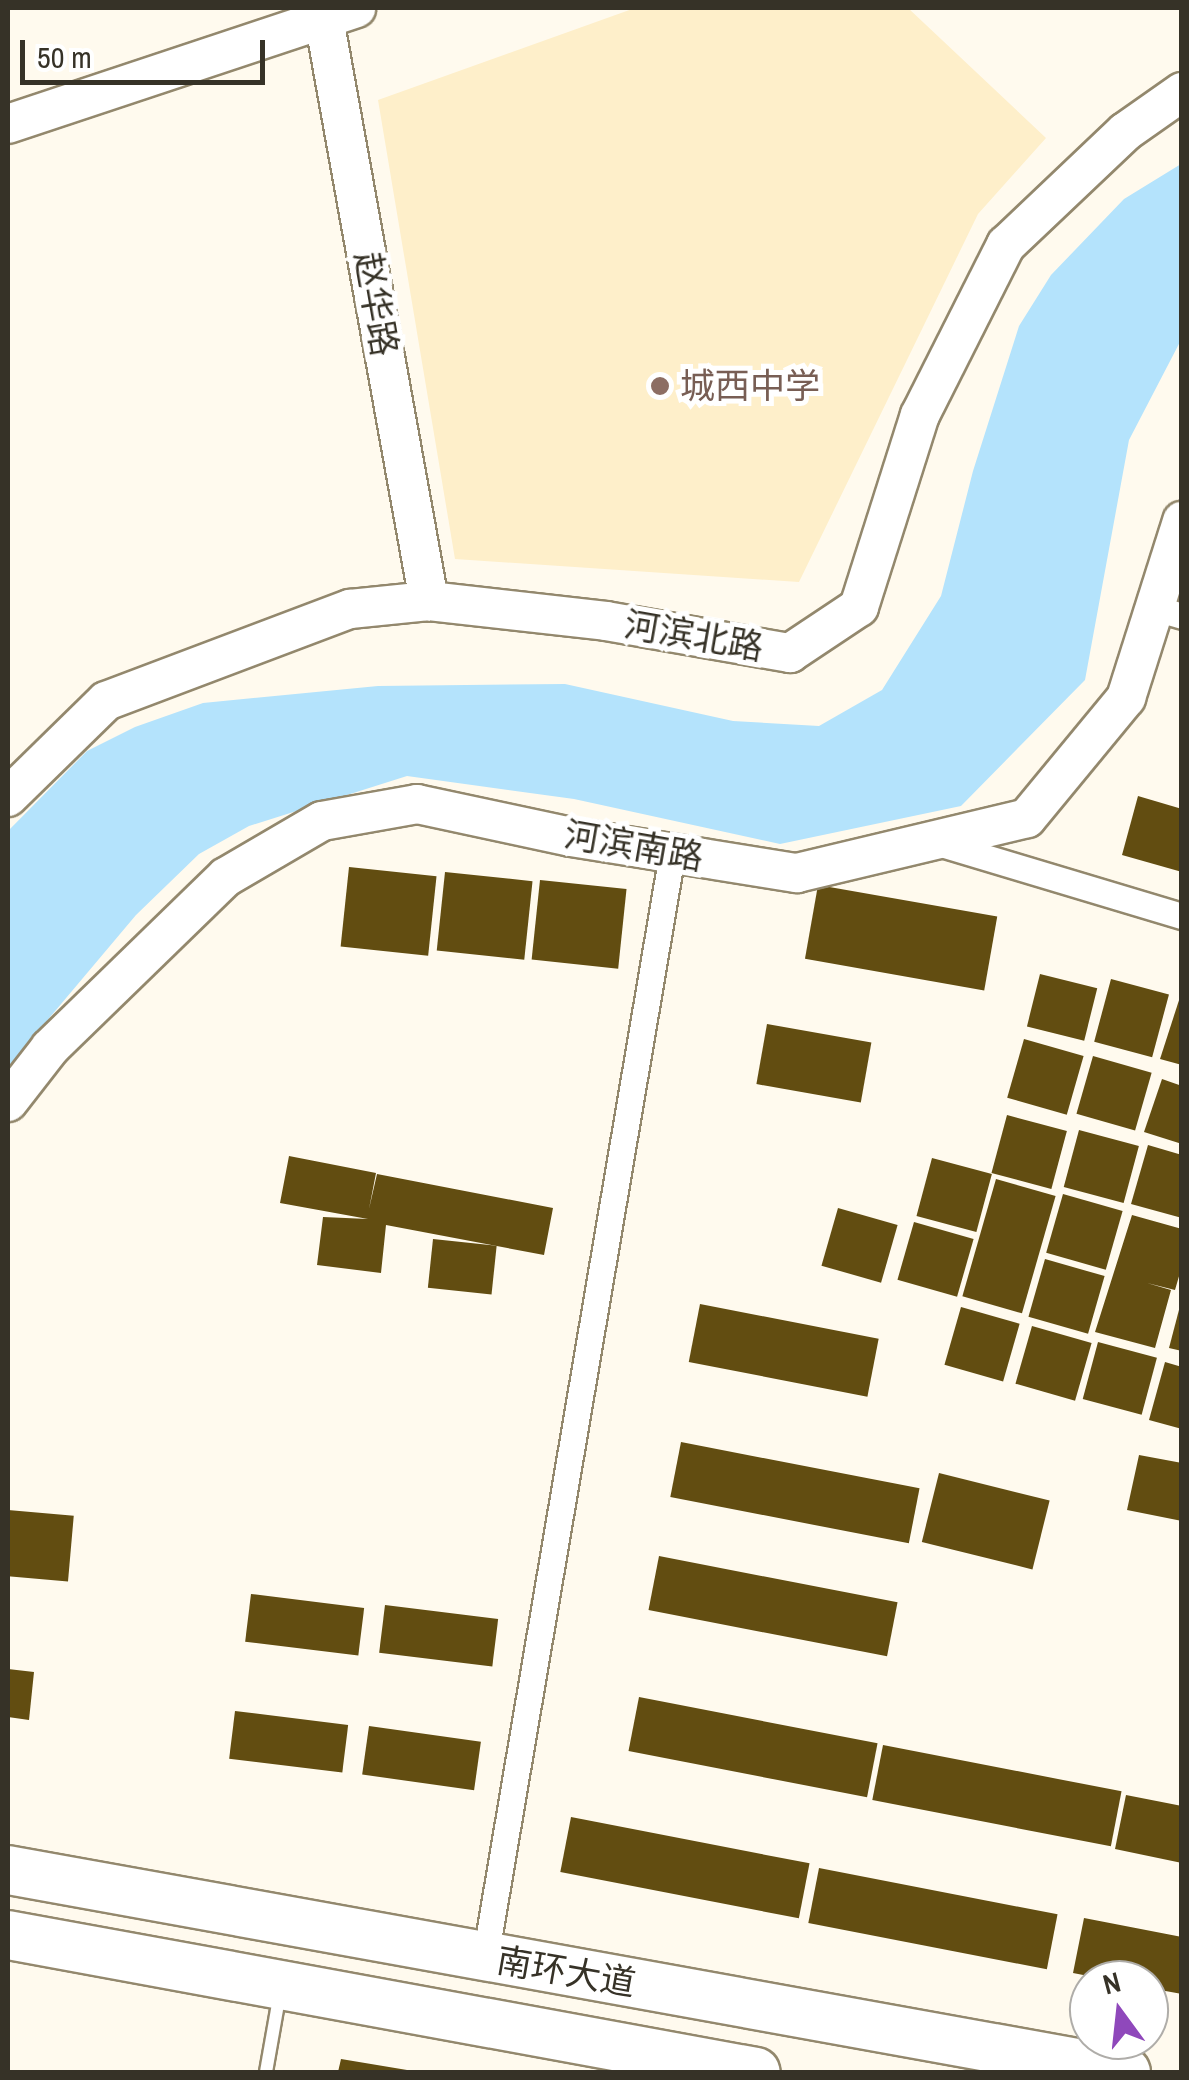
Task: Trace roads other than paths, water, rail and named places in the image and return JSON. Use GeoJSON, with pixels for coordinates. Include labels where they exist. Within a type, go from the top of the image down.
{"type":"FeatureCollection","features":[{"type":"Feature","properties":{"kind":"highway","name":"南环大道"},"geometry":{"type":"LineString","coordinates":[[8,1870],[1126,2072]]}},
{"type":"Feature","properties":{"kind":"highway","name":"南环大道"},"geometry":{"type":"LineString","coordinates":[[8,1935],[756,2072]]}},
{"type":"Feature","properties":{"kind":"street"},"geometry":{"type":"LineString","coordinates":[[8,124],[334,11]]}},
{"type":"Feature","properties":{"kind":"street","name":"赵华路"},"geometry":{"type":"LineString","coordinates":[[334,11],[429,601]]}},
{"type":"Feature","properties":{"kind":"street","name":"河滨北路"},"geometry":{"type":"LineString","coordinates":[[8,797],[106,701],[277,632],[350,609],[429,601],[606,621],[790,652],[860,607],[920,415],[1006,244],[1124,132],[1182,92]]}},
{"type":"Feature","properties":{"kind":"street","name":"河滨南路"},"geometry":{"type":"LineString","coordinates":[[8,1102],[50,1048],[226,877],[322,821],[418,804],[672,854],[797,873],[1027,818],[1126,698],[1166,611],[1182,521]]}},
{"type":"Feature","properties":{"kind":"street"},"geometry":{"type":"LineString","coordinates":[[930,841],[1182,916]]}},
{"type":"Feature","properties":{"kind":"street"},"geometry":{"type":"LineString","coordinates":[[486,1958],[672,854]]}},
{"type":"Feature","properties":{"kind":"lane"},"geometry":{"type":"LineString","coordinates":[[266,2072],[281,1986]]}},
{"type":"Feature","properties":{"kind":"water"},"geometry":{"type":"Polygon","coordinates":[[[1181,164],[1181,340],[1129,440],[1085,680],[961,806],[780,844],[574,799],[407,776],[249,826],[199,854],[136,915],[8,1067],[8,831],[87,751],[135,727],[203,703],[378,686],[565,684],[733,721],[819,726],[882,690],[941,596],[973,471],[1019,326],[1051,275],[1124,199],[1181,164]]]}},
{"type":"Feature","properties":{"kind":"place","name":"城西中学"},"geometry":{"type":"Point","coordinates":[660,386]}}]}
